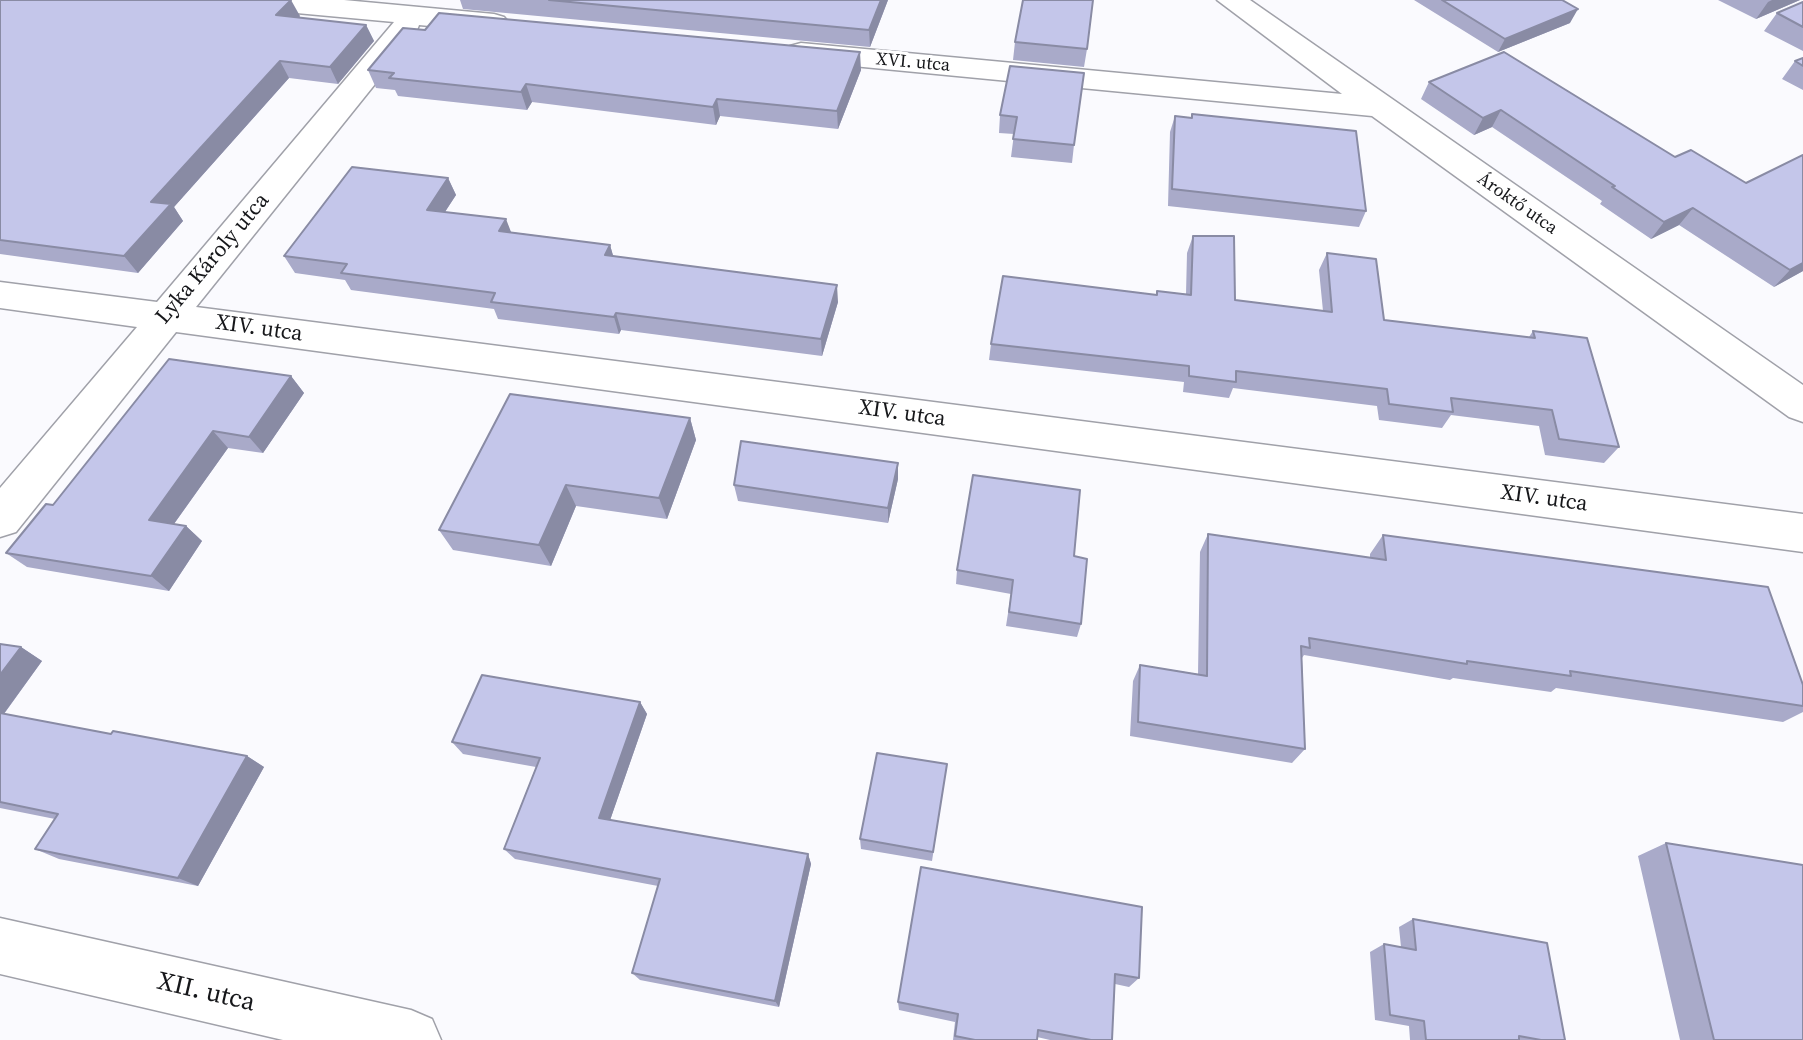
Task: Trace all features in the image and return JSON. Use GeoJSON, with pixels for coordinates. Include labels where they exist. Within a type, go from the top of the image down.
{"type":"FeatureCollection","features":[{"type":"Feature","properties":{"kind":"street"},"geometry":{"type":"LineString","coordinates":[[253,0],[422,8],[526,26]]}},
{"type":"Feature","properties":{"kind":"street","name":"Ároktő utca"},"geometry":{"type":"LineString","coordinates":[[1231,0],[1803,406]]}},
{"type":"Feature","properties":{"kind":"street","name":"Lyka Károly utca"},"geometry":{"type":"LineString","coordinates":[[0,519],[422,8]]}},
{"type":"Feature","properties":{"kind":"street","name":"XVI. utca"},"geometry":{"type":"LineString","coordinates":[[779,50],[1381,107]]}},
{"type":"Feature","properties":{"kind":"street","name":"XIV. utca"},"geometry":{"type":"LineString","coordinates":[[0,295],[1803,533]]}},
{"type":"Feature","properties":{"kind":"street","name":"XII. utca"},"geometry":{"type":"LineString","coordinates":[[0,946],[411,1040]]}},
{"type":"Feature","properties":{"kind":"building"},"geometry":{"type":"Polygon","coordinates":[[[0,0],[291,0],[276,15],[366,25],[330,67],[280,61],[151,202],[171,204],[124,256],[0,240],[0,0]]]}},
{"type":"Feature","properties":{"kind":"building"},"geometry":{"type":"Polygon","coordinates":[[[549,0],[881,0],[869,30],[549,0]]]}},
{"type":"Feature","properties":{"kind":"building"},"geometry":{"type":"Polygon","coordinates":[[[1023,0],[1093,0],[1087,49],[1015,42],[1023,0]]]}},
{"type":"Feature","properties":{"kind":"building"},"geometry":{"type":"Polygon","coordinates":[[[1442,0],[1562,0],[1578,9],[1505,39],[1442,0]]]}},
{"type":"Feature","properties":{"kind":"building"},"geometry":{"type":"Polygon","coordinates":[[[1803,2],[1803,27],[1777,13],[1803,2]]]}},
{"type":"Feature","properties":{"kind":"building"},"geometry":{"type":"Polygon","coordinates":[[[439,13],[860,52],[837,111],[717,99],[713,107],[526,84],[521,92],[389,78],[394,73],[368,70],[403,28],[425,30],[439,13]]]}},
{"type":"Feature","properties":{"kind":"building"},"geometry":{"type":"Polygon","coordinates":[[[1504,52],[1675,157],[1691,150],[1746,183],[1803,155],[1803,263],[1790,270],[1693,208],[1664,222],[1501,110],[1483,118],[1429,82],[1504,52]]]}},
{"type":"Feature","properties":{"kind":"building"},"geometry":{"type":"Polygon","coordinates":[[[1010,66],[1084,73],[1074,145],[1013,139],[1017,117],[1000,115],[1010,66]]]}},
{"type":"Feature","properties":{"kind":"building"},"geometry":{"type":"Polygon","coordinates":[[[1192,114],[1356,131],[1366,211],[1172,189],[1175,116],[1192,118],[1192,114]]]}},
{"type":"Feature","properties":{"kind":"building"},"geometry":{"type":"Polygon","coordinates":[[[352,167],[448,178],[427,210],[506,219],[499,231],[610,245],[605,255],[837,285],[821,339],[616,313],[614,317],[491,302],[495,293],[341,273],[347,264],[284,256],[352,167]]]}},
{"type":"Feature","properties":{"kind":"building"},"geometry":{"type":"Polygon","coordinates":[[[1193,236],[1234,236],[1235,300],[1332,312],[1327,253],[1376,259],[1384,320],[1535,338],[1533,331],[1587,338],[1619,447],[1559,439],[1552,410],[1451,398],[1453,412],[1389,404],[1387,389],[1236,371],[1236,382],[1189,376],[1189,366],[991,344],[1003,276],[1157,295],[1157,291],[1191,295],[1193,236]]]}},
{"type":"Feature","properties":{"kind":"building"},"geometry":{"type":"Polygon","coordinates":[[[169,359],[291,376],[249,437],[213,431],[149,520],[186,526],[151,576],[6,553],[46,504],[53,505],[169,359]]]}},
{"type":"Feature","properties":{"kind":"building"},"geometry":{"type":"Polygon","coordinates":[[[510,394],[690,418],[659,498],[566,485],[539,545],[439,530],[510,394]]]}},
{"type":"Feature","properties":{"kind":"building"},"geometry":{"type":"Polygon","coordinates":[[[741,441],[898,463],[888,508],[734,485],[741,441]]]}},
{"type":"Feature","properties":{"kind":"building"},"geometry":{"type":"Polygon","coordinates":[[[973,475],[1080,490],[1074,556],[1087,559],[1081,624],[1009,612],[1013,580],[957,570],[973,475]]]}},
{"type":"Feature","properties":{"kind":"building"},"geometry":{"type":"Polygon","coordinates":[[[1208,534],[1386,560],[1383,535],[1768,587],[1803,685],[1803,706],[1570,671],[1571,676],[1467,661],[1467,664],[1309,638],[1310,648],[1301,646],[1305,749],[1138,722],[1140,665],[1207,676],[1208,534]]]}},
{"type":"Feature","properties":{"kind":"building"},"geometry":{"type":"Polygon","coordinates":[[[0,644],[21,647],[0,675],[0,644]]]}},
{"type":"Feature","properties":{"kind":"building"},"geometry":{"type":"Polygon","coordinates":[[[482,675],[640,702],[599,818],[808,854],[775,1001],[632,973],[660,879],[504,849],[540,758],[452,742],[482,675]]]}},
{"type":"Feature","properties":{"kind":"building"},"geometry":{"type":"Polygon","coordinates":[[[0,713],[247,756],[178,878],[35,849],[58,814],[0,802],[0,713]]]}},
{"type":"Feature","properties":{"kind":"building"},"geometry":{"type":"Polygon","coordinates":[[[877,753],[947,764],[933,852],[860,839],[877,753]]]}},
{"type":"Feature","properties":{"kind":"building"},"geometry":{"type":"Polygon","coordinates":[[[1666,843],[1803,865],[1803,1040],[1714,1040],[1666,843]]]}},
{"type":"Feature","properties":{"kind":"building"},"geometry":{"type":"Polygon","coordinates":[[[921,867],[1142,907],[1139,978],[1115,974],[1112,1040],[1091,1040],[1038,1030],[1037,1040],[975,1040],[955,1036],[958,1014],[898,1002],[921,867]]]}},
{"type":"Feature","properties":{"kind":"building"},"geometry":{"type":"Polygon","coordinates":[[[1413,919],[1547,943],[1565,1040],[1519,1036],[1519,1040],[1426,1040],[1424,1021],[1390,1015],[1384,944],[1416,950],[1413,919]]]}}]}
